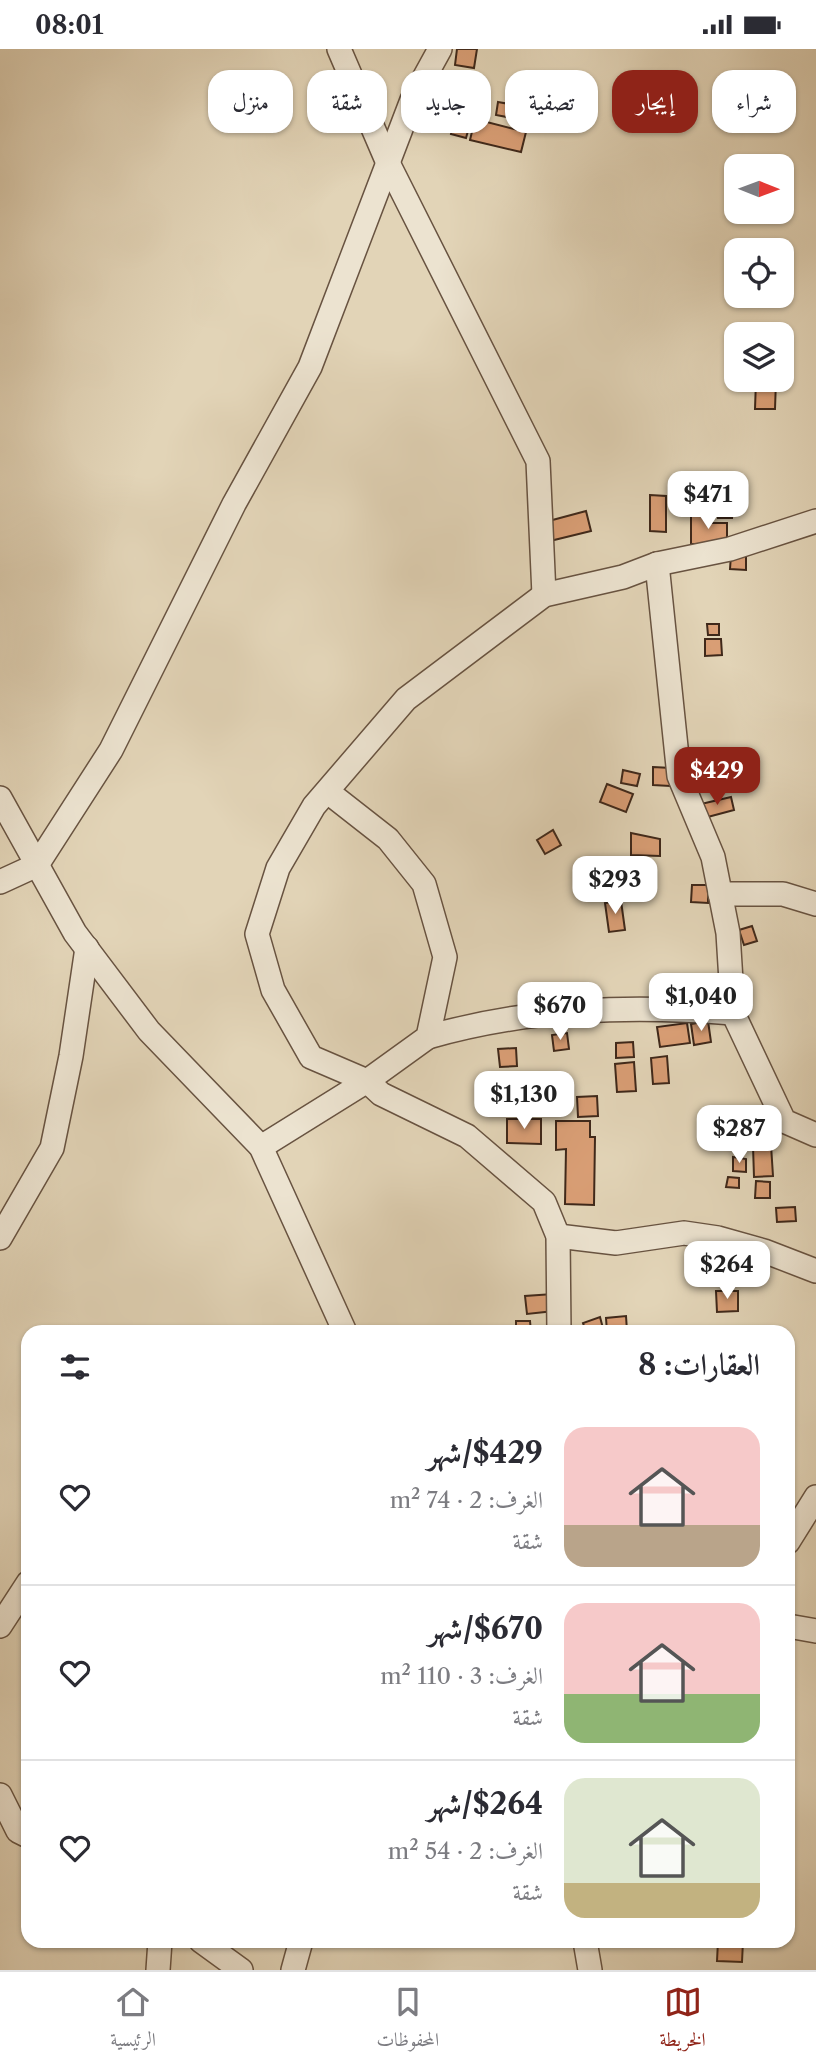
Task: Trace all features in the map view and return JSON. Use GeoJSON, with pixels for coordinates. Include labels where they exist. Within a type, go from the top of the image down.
{"type":"FeatureCollection","features":[{"type":"Feature","properties":{"kind":"street"},"geometry":{"type":"LineString","coordinates":[[340,49],[388,163],[538,461],[544,595]]}},
{"type":"Feature","properties":{"kind":"street"},"geometry":{"type":"LineString","coordinates":[[0,881],[37,865],[111,751],[234,504],[310,367],[412,100],[440,49]]}},
{"type":"Feature","properties":{"kind":"street"},"geometry":{"type":"LineString","coordinates":[[559,1325],[558,1236],[544,1202],[467,1136],[381,1094],[367,1081],[311,1057],[273,990],[257,934],[278,868],[314,806],[406,699],[544,595],[623,577],[657,564],[730,549],[816,521]]}},
{"type":"Feature","properties":{"kind":"street"},"geometry":{"type":"LineString","coordinates":[[657,564],[667,682],[679,776],[713,857],[729,933],[733,1013],[784,1121],[816,1135]]}},
{"type":"Feature","properties":{"kind":"street"},"geometry":{"type":"LineString","coordinates":[[328,792],[388,839],[424,884],[445,957],[428,1037]]}},
{"type":"Feature","properties":{"kind":"street"},"geometry":{"type":"LineString","coordinates":[[0,798],[87,948],[149,1031],[261,1147],[342,1325]]}},
{"type":"Feature","properties":{"kind":"street"},"geometry":{"type":"LineString","coordinates":[[720,894],[783,894],[816,904]]}},
{"type":"Feature","properties":{"kind":"street"},"geometry":{"type":"LineString","coordinates":[[0,1238],[52,1148],[71,1056],[87,948]]}},
{"type":"Feature","properties":{"kind":"street"},"geometry":{"type":"LineString","coordinates":[[261,1147],[367,1081],[428,1037],[478,1023],[552,1012],[651,1006],[733,1013]]}},
{"type":"Feature","properties":{"kind":"street"},"geometry":{"type":"LineString","coordinates":[[558,1236],[616,1243],[684,1233],[752,1248],[816,1271]]}},
{"type":"Feature","properties":{"kind":"street"},"geometry":{"type":"LineString","coordinates":[[795,1531],[816,1497]]}},
{"type":"Feature","properties":{"kind":"street"},"geometry":{"type":"LineString","coordinates":[[0,1626],[21,1594]]}},
{"type":"Feature","properties":{"kind":"street"},"geometry":{"type":"LineString","coordinates":[[795,1627],[816,1631]]}},
{"type":"Feature","properties":{"kind":"street"},"geometry":{"type":"LineString","coordinates":[[0,1795],[21,1832]]}},
{"type":"Feature","properties":{"kind":"street"},"geometry":{"type":"LineString","coordinates":[[158,1970],[160,1948]]}},
{"type":"Feature","properties":{"kind":"street"},"geometry":{"type":"LineString","coordinates":[[211,1948],[241,1970]]}},
{"type":"Feature","properties":{"kind":"street"},"geometry":{"type":"LineString","coordinates":[[293,1970],[299,1948]]}},
{"type":"Feature","properties":{"kind":"street"},"geometry":{"type":"LineString","coordinates":[[587,1948],[590,1970]]}},
{"type":"Feature","properties":{"kind":"building"},"geometry":{"type":"Polygon","coordinates":[[[457,49],[477,49],[474,68],[455,65],[457,49]]]}},
{"type":"Feature","properties":{"kind":"building"},"geometry":{"type":"Polygon","coordinates":[[[498,102],[505,103],[505,117],[496,115],[498,102]]]}},
{"type":"Feature","properties":{"kind":"building"},"geometry":{"type":"Polygon","coordinates":[[[491,123],[505,127],[505,133],[526,133],[521,152],[470,140],[472,133],[491,133],[491,123]]]}},
{"type":"Feature","properties":{"kind":"building"},"geometry":{"type":"Polygon","coordinates":[[[451,133],[467,133],[466,138],[451,133]]]}},
{"type":"Feature","properties":{"kind":"building"},"geometry":{"type":"Polygon","coordinates":[[[756,392],[776,392],[775,409],[755,409],[756,392]]]}},
{"type":"Feature","properties":{"kind":"building"},"geometry":{"type":"Polygon","coordinates":[[[650,495],[666,496],[666,532],[650,531],[650,495]]]}},
{"type":"Feature","properties":{"kind":"building"},"geometry":{"type":"Polygon","coordinates":[[[719,499],[733,500],[732,518],[718,518],[719,499]]]}},
{"type":"Feature","properties":{"kind":"building"},"geometry":{"type":"Polygon","coordinates":[[[586,511],[591,531],[550,541],[545,522],[586,511]]]}},
{"type":"Feature","properties":{"kind":"building"},"geometry":{"type":"Polygon","coordinates":[[[691,515],[708,515],[708,523],[727,523],[727,544],[691,544],[691,515]]]}},
{"type":"Feature","properties":{"kind":"building"},"geometry":{"type":"Polygon","coordinates":[[[731,555],[746,556],[746,570],[730,569],[731,555]]]}},
{"type":"Feature","properties":{"kind":"building"},"geometry":{"type":"Polygon","coordinates":[[[707,624],[719,624],[719,635],[708,635],[707,624]]]}},
{"type":"Feature","properties":{"kind":"building"},"geometry":{"type":"Polygon","coordinates":[[[705,639],[721,639],[722,655],[705,656],[705,639]]]}},
{"type":"Feature","properties":{"kind":"building"},"geometry":{"type":"Polygon","coordinates":[[[653,767],[671,768],[670,786],[653,785],[653,767]]]}},
{"type":"Feature","properties":{"kind":"building"},"geometry":{"type":"Polygon","coordinates":[[[623,770],[640,774],[637,786],[621,783],[623,770]]]}},
{"type":"Feature","properties":{"kind":"building"},"geometry":{"type":"Polygon","coordinates":[[[607,784],[633,794],[626,812],[600,802],[607,784]]]}},
{"type":"Feature","properties":{"kind":"building"},"geometry":{"type":"Polygon","coordinates":[[[731,797],[734,810],[704,818],[701,804],[731,797]]]}},
{"type":"Feature","properties":{"kind":"building"},"geometry":{"type":"Polygon","coordinates":[[[553,830],[561,845],[545,854],[537,840],[553,830]]]}},
{"type":"Feature","properties":{"kind":"building"},"geometry":{"type":"Polygon","coordinates":[[[631,833],[660,839],[660,856],[631,855],[631,833]]]}},
{"type":"Feature","properties":{"kind":"building"},"geometry":{"type":"Polygon","coordinates":[[[589,857],[603,858],[603,876],[589,876],[589,857]]]}},
{"type":"Feature","properties":{"kind":"building"},"geometry":{"type":"Polygon","coordinates":[[[692,885],[708,885],[708,903],[691,902],[692,885]]]}},
{"type":"Feature","properties":{"kind":"building"},"geometry":{"type":"Polygon","coordinates":[[[621,901],[625,930],[609,932],[605,903],[621,901]]]}},
{"type":"Feature","properties":{"kind":"building"},"geometry":{"type":"Polygon","coordinates":[[[752,926],[757,941],[744,945],[739,930],[752,926]]]}},
{"type":"Feature","properties":{"kind":"building"},"geometry":{"type":"Polygon","coordinates":[[[708,1021],[711,1042],[694,1045],[691,1024],[708,1021]]]}},
{"type":"Feature","properties":{"kind":"building"},"geometry":{"type":"Polygon","coordinates":[[[687,1023],[690,1043],[660,1047],[657,1027],[687,1023]]]}},
{"type":"Feature","properties":{"kind":"building"},"geometry":{"type":"Polygon","coordinates":[[[567,1033],[569,1049],[554,1051],[552,1035],[567,1033]]]}},
{"type":"Feature","properties":{"kind":"building"},"geometry":{"type":"Polygon","coordinates":[[[633,1042],[634,1057],[616,1058],[616,1043],[633,1042]]]}},
{"type":"Feature","properties":{"kind":"building"},"geometry":{"type":"Polygon","coordinates":[[[516,1048],[517,1066],[500,1067],[498,1049],[516,1048]]]}},
{"type":"Feature","properties":{"kind":"building"},"geometry":{"type":"Polygon","coordinates":[[[667,1056],[669,1083],[653,1084],[651,1058],[667,1056]]]}},
{"type":"Feature","properties":{"kind":"building"},"geometry":{"type":"Polygon","coordinates":[[[634,1062],[636,1091],[617,1092],[615,1064],[634,1062]]]}},
{"type":"Feature","properties":{"kind":"building"},"geometry":{"type":"Polygon","coordinates":[[[597,1096],[598,1116],[578,1117],[577,1097],[597,1096]]]}},
{"type":"Feature","properties":{"kind":"building"},"geometry":{"type":"Polygon","coordinates":[[[507,1119],[541,1119],[541,1144],[507,1143],[507,1119]]]}},
{"type":"Feature","properties":{"kind":"building"},"geometry":{"type":"Polygon","coordinates":[[[556,1121],[590,1121],[590,1137],[595,1137],[594,1205],[565,1204],[566,1149],[556,1150],[556,1121]]]}},
{"type":"Feature","properties":{"kind":"building"},"geometry":{"type":"Polygon","coordinates":[[[746,1123],[761,1124],[760,1140],[745,1139],[746,1123]]]}},
{"type":"Feature","properties":{"kind":"building"},"geometry":{"type":"Polygon","coordinates":[[[713,1128],[728,1130],[727,1146],[712,1145],[713,1128]]]}},
{"type":"Feature","properties":{"kind":"building"},"geometry":{"type":"Polygon","coordinates":[[[771,1145],[773,1176],[754,1177],[753,1146],[771,1145]]]}},
{"type":"Feature","properties":{"kind":"building"},"geometry":{"type":"Polygon","coordinates":[[[733,1157],[746,1159],[746,1172],[733,1171],[733,1157]]]}},
{"type":"Feature","properties":{"kind":"building"},"geometry":{"type":"Polygon","coordinates":[[[728,1177],[739,1178],[739,1188],[726,1187],[728,1177]]]}},
{"type":"Feature","properties":{"kind":"building"},"geometry":{"type":"Polygon","coordinates":[[[756,1181],[770,1182],[770,1198],[755,1198],[756,1181]]]}},
{"type":"Feature","properties":{"kind":"building"},"geometry":{"type":"Polygon","coordinates":[[[795,1207],[796,1221],[777,1222],[776,1208],[795,1207]]]}},
{"type":"Feature","properties":{"kind":"building"},"geometry":{"type":"Polygon","coordinates":[[[716,1291],[738,1291],[738,1311],[717,1312],[716,1291]]]}},
{"type":"Feature","properties":{"kind":"building"},"geometry":{"type":"Polygon","coordinates":[[[553,1294],[554,1311],[527,1314],[525,1296],[553,1294]]]}},
{"type":"Feature","properties":{"kind":"building"},"geometry":{"type":"Polygon","coordinates":[[[626,1316],[627,1325],[606,1325],[606,1318],[626,1316]]]}},
{"type":"Feature","properties":{"kind":"building"},"geometry":{"type":"Polygon","coordinates":[[[600,1317],[602,1325],[584,1325],[600,1317]]]}},
{"type":"Feature","properties":{"kind":"building"},"geometry":{"type":"Polygon","coordinates":[[[516,1321],[530,1321],[530,1325],[516,1325],[516,1321]]]}},
{"type":"Feature","properties":{"kind":"building"},"geometry":{"type":"Polygon","coordinates":[[[718,1948],[743,1948],[742,1962],[717,1961],[718,1948]]]}}]}
